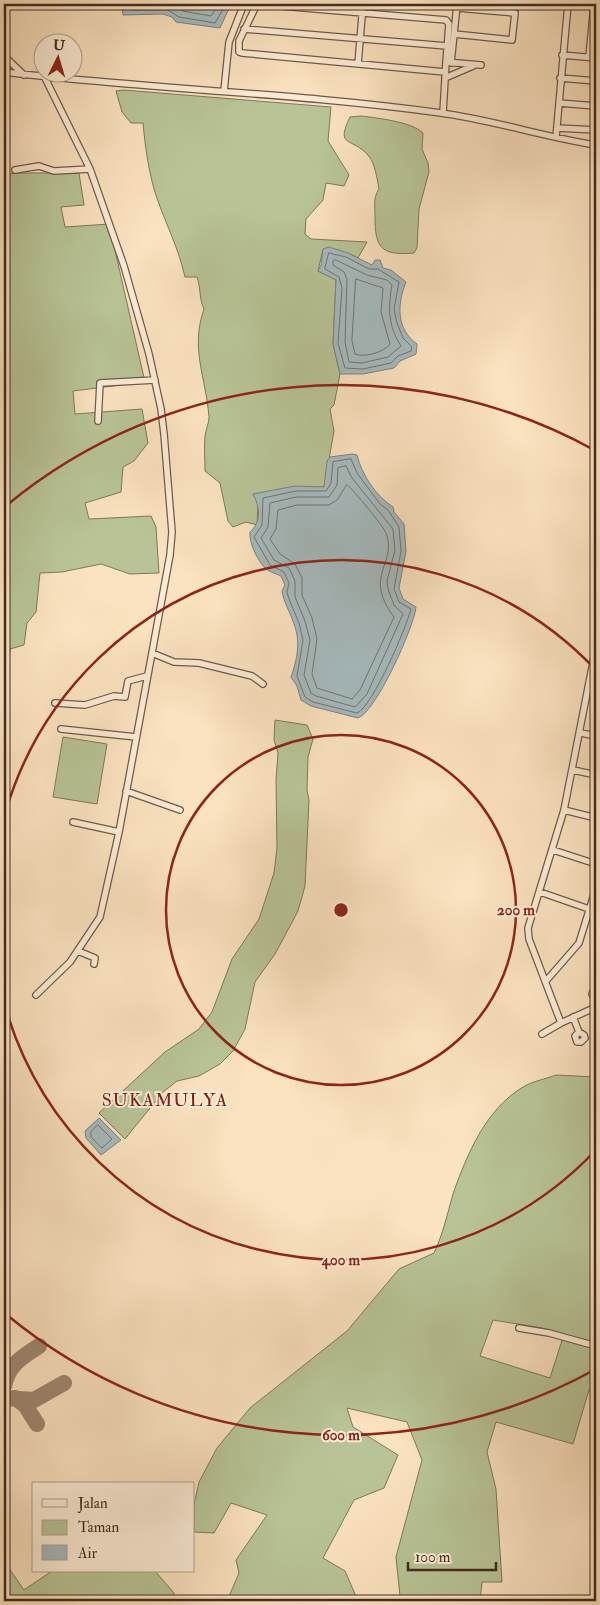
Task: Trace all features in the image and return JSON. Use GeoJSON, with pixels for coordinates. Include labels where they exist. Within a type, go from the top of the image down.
{"type":"FeatureCollection","features":[{"type":"Feature","properties":{"kind":"street"},"geometry":{"type":"LineString","coordinates":[[224,91],[229,42],[244,4]]}},
{"type":"Feature","properties":{"kind":"street"},"geometry":{"type":"LineString","coordinates":[[257,4],[446,20],[449,24],[448,62],[478,65],[445,75],[358,64],[242,53],[239,52],[239,41],[257,4]]}},
{"type":"Feature","properties":{"kind":"street"},"geometry":{"type":"LineString","coordinates":[[358,64],[363,4]]}},
{"type":"Feature","properties":{"kind":"street"},"geometry":{"type":"LineString","coordinates":[[556,137],[568,4]]}},
{"type":"Feature","properties":{"kind":"street"},"geometry":{"type":"LineString","coordinates":[[589,58],[594,4]]}},
{"type":"Feature","properties":{"kind":"street"},"geometry":{"type":"LineString","coordinates":[[442,113],[445,75],[454,34],[457,6],[515,13],[512,40],[454,34]]}},
{"type":"Feature","properties":{"kind":"street"},"geometry":{"type":"LineString","coordinates":[[244,29],[447,46]]}},
{"type":"Feature","properties":{"kind":"street"},"geometry":{"type":"LineString","coordinates":[[562,55],[596,58]]}},
{"type":"Feature","properties":{"kind":"street"},"geometry":{"type":"LineString","coordinates":[[4,56],[24,75]]}},
{"type":"Feature","properties":{"kind":"street"},"geometry":{"type":"LineString","coordinates":[[4,72],[32,76]]}},
{"type":"Feature","properties":{"kind":"street"},"geometry":{"type":"LineString","coordinates":[[560,78],[596,81]]}},
{"type":"Feature","properties":{"kind":"street"},"geometry":{"type":"LineString","coordinates":[[82,81],[224,91],[442,113],[596,145]]}},
{"type":"Feature","properties":{"kind":"street"},"geometry":{"type":"LineString","coordinates":[[36,995],[78,952],[100,917],[119,832],[170,555],[172,532],[164,434],[155,380],[124,266],[90,169],[47,82]]}},
{"type":"Feature","properties":{"kind":"street"},"geometry":{"type":"LineString","coordinates":[[559,103],[596,106]]}},
{"type":"Feature","properties":{"kind":"street"},"geometry":{"type":"LineString","coordinates":[[556,128],[596,130]]}},
{"type":"Feature","properties":{"kind":"street"},"geometry":{"type":"LineString","coordinates":[[15,170],[39,166],[54,170],[90,169]]}},
{"type":"Feature","properties":{"kind":"street"},"geometry":{"type":"LineString","coordinates":[[98,420],[100,383],[155,380]]}},
{"type":"Feature","properties":{"kind":"street"},"geometry":{"type":"LineString","coordinates":[[561,1023],[527,934],[554,850],[564,810],[581,733],[596,647]]}},
{"type":"Feature","properties":{"kind":"street"},"geometry":{"type":"LineString","coordinates":[[152,653],[174,662],[199,663],[252,676],[263,684]]}},
{"type":"Feature","properties":{"kind":"street"},"geometry":{"type":"LineString","coordinates":[[55,704],[85,706],[114,696],[125,697],[128,681],[147,676]]}},
{"type":"Feature","properties":{"kind":"street"},"geometry":{"type":"LineString","coordinates":[[62,729],[136,738]]}},
{"type":"Feature","properties":{"kind":"street"},"geometry":{"type":"LineString","coordinates":[[581,733],[596,736]]}},
{"type":"Feature","properties":{"kind":"street"},"geometry":{"type":"LineString","coordinates":[[573,770],[596,775]]}},
{"type":"Feature","properties":{"kind":"street"},"geometry":{"type":"LineString","coordinates":[[126,792],[180,810]]}},
{"type":"Feature","properties":{"kind":"street"},"geometry":{"type":"LineString","coordinates":[[564,810],[596,818]]}},
{"type":"Feature","properties":{"kind":"street"},"geometry":{"type":"LineString","coordinates":[[73,822],[119,832]]}},
{"type":"Feature","properties":{"kind":"street"},"geometry":{"type":"LineString","coordinates":[[554,850],[596,864]]}},
{"type":"Feature","properties":{"kind":"street"},"geometry":{"type":"LineString","coordinates":[[546,981],[576,948],[596,888]]}},
{"type":"Feature","properties":{"kind":"street"},"geometry":{"type":"LineString","coordinates":[[540,892],[590,909]]}},
{"type":"Feature","properties":{"kind":"street"},"geometry":{"type":"LineString","coordinates":[[78,952],[95,958],[94,964]]}},
{"type":"Feature","properties":{"kind":"street"},"geometry":{"type":"LineString","coordinates":[[542,1034],[596,1005],[592,994],[595,988]]}},
{"type":"Feature","properties":{"kind":"street"},"geometry":{"type":"LineString","coordinates":[[573,1017],[579,1032]]}},
{"type":"Feature","properties":{"kind":"street"},"geometry":{"type":"LineString","coordinates":[[519,1328],[549,1333],[596,1346]]}},
{"type":"Feature","properties":{"kind":"green space"},"geometry":{"type":"Polygon","coordinates":[[[123,90],[331,107],[328,141],[349,175],[344,186],[326,183],[323,200],[306,219],[305,234],[311,239],[367,242],[358,258],[348,253],[323,249],[318,271],[336,280],[333,344],[340,374],[334,405],[330,409],[334,431],[324,487],[253,494],[258,503],[257,525],[246,522],[233,527],[228,521],[220,483],[205,471],[205,436],[209,417],[200,363],[198,337],[204,309],[198,281],[197,277],[185,277],[154,189],[143,123],[131,123],[122,112],[116,91],[123,90]]]}},
{"type":"Feature","properties":{"kind":"green space"},"geometry":{"type":"Polygon","coordinates":[[[361,116],[403,123],[423,133],[422,149],[428,163],[429,172],[419,209],[417,248],[414,253],[403,254],[387,251],[378,242],[375,227],[375,205],[379,189],[374,166],[362,149],[347,141],[344,133],[350,117],[361,116]]]}},
{"type":"Feature","properties":{"kind":"green space"},"geometry":{"type":"Polygon","coordinates":[[[16,173],[79,173],[84,205],[61,207],[65,227],[109,224],[145,382],[73,391],[75,414],[142,409],[148,443],[134,461],[123,467],[121,492],[85,503],[89,519],[151,516],[156,527],[159,573],[130,574],[101,564],[62,572],[40,573],[36,612],[27,623],[24,645],[10,649],[9,661],[4,673],[4,175],[16,173]]]}},
{"type":"Feature","properties":{"kind":"green space"},"geometry":{"type":"Polygon","coordinates":[[[275,720],[307,725],[313,739],[308,757],[307,790],[309,800],[305,886],[298,911],[275,954],[255,982],[245,1029],[233,1051],[220,1064],[199,1076],[177,1081],[163,1092],[125,1139],[99,1113],[165,1052],[199,1029],[212,1012],[232,959],[259,919],[274,873],[277,848],[276,780],[278,753],[274,740],[275,720]]]}},
{"type":"Feature","properties":{"kind":"green space"},"geometry":{"type":"Polygon","coordinates":[[[63,737],[107,744],[97,804],[53,797],[63,737]]]}},
{"type":"Feature","properties":{"kind":"green space"},"geometry":{"type":"Polygon","coordinates":[[[556,1075],[596,1077],[596,1391],[589,1390],[573,1444],[496,1422],[487,1452],[496,1489],[502,1582],[482,1582],[480,1601],[415,1601],[400,1596],[396,1557],[422,1460],[407,1422],[347,1408],[353,1427],[398,1455],[384,1488],[354,1500],[323,1558],[345,1571],[358,1601],[227,1601],[239,1573],[236,1560],[267,1515],[231,1503],[214,1533],[195,1532],[195,1500],[199,1482],[217,1448],[250,1408],[347,1331],[399,1269],[434,1253],[453,1194],[479,1134],[498,1107],[510,1096],[531,1083],[556,1075]],[[493,1320],[480,1356],[550,1378],[564,1334],[542,1328],[493,1320]]]}},
{"type":"Feature","properties":{"kind":"green space"},"geometry":{"type":"Polygon","coordinates":[[[4,1561],[24,1590],[51,1572],[156,1572],[174,1593],[173,1601],[4,1601],[4,1561]]]}},
{"type":"Feature","properties":{"kind":"water"},"geometry":{"type":"Polygon","coordinates":[[[122,4],[231,4],[220,28],[176,22],[172,17],[163,14],[123,15],[122,4]]]}},
{"type":"Feature","properties":{"kind":"water"},"geometry":{"type":"Polygon","coordinates":[[[329,247],[348,253],[372,265],[375,260],[380,260],[383,268],[391,270],[406,282],[401,299],[400,316],[405,331],[417,344],[416,354],[400,361],[394,368],[363,374],[340,374],[333,344],[336,280],[318,271],[321,265],[323,249],[329,247]]]}},
{"type":"Feature","properties":{"kind":"water"},"geometry":{"type":"Polygon","coordinates":[[[357,455],[362,470],[370,484],[380,497],[393,507],[394,512],[404,524],[406,551],[399,588],[403,599],[416,607],[409,632],[384,686],[366,712],[358,718],[311,706],[301,700],[297,686],[291,677],[298,644],[294,624],[282,591],[285,585],[281,576],[266,569],[260,562],[250,537],[250,532],[257,523],[259,514],[253,494],[295,486],[324,487],[327,461],[330,457],[357,455]]]}},
{"type":"Feature","properties":{"kind":"water"},"geometry":{"type":"Polygon","coordinates":[[[99,1118],[121,1140],[101,1155],[86,1138],[85,1131],[99,1118]]]}},
{"type":"Feature","properties":{"kind":"taxiway"},"geometry":{"type":"LineString","coordinates":[[4,1386],[12,1367],[39,1346]]}},
{"type":"Feature","properties":{"kind":"taxiway"},"geometry":{"type":"LineString","coordinates":[[4,1398],[34,1400],[64,1383]]}},
{"type":"Feature","properties":{"kind":"taxiway"},"geometry":{"type":"LineString","coordinates":[[15,1398],[25,1405],[37,1424]]}},
{"type":"Feature","properties":{"kind":"district","name":"SUKAMULYA"},"geometry":{"type":"Point","coordinates":[165,1100]}}]}
